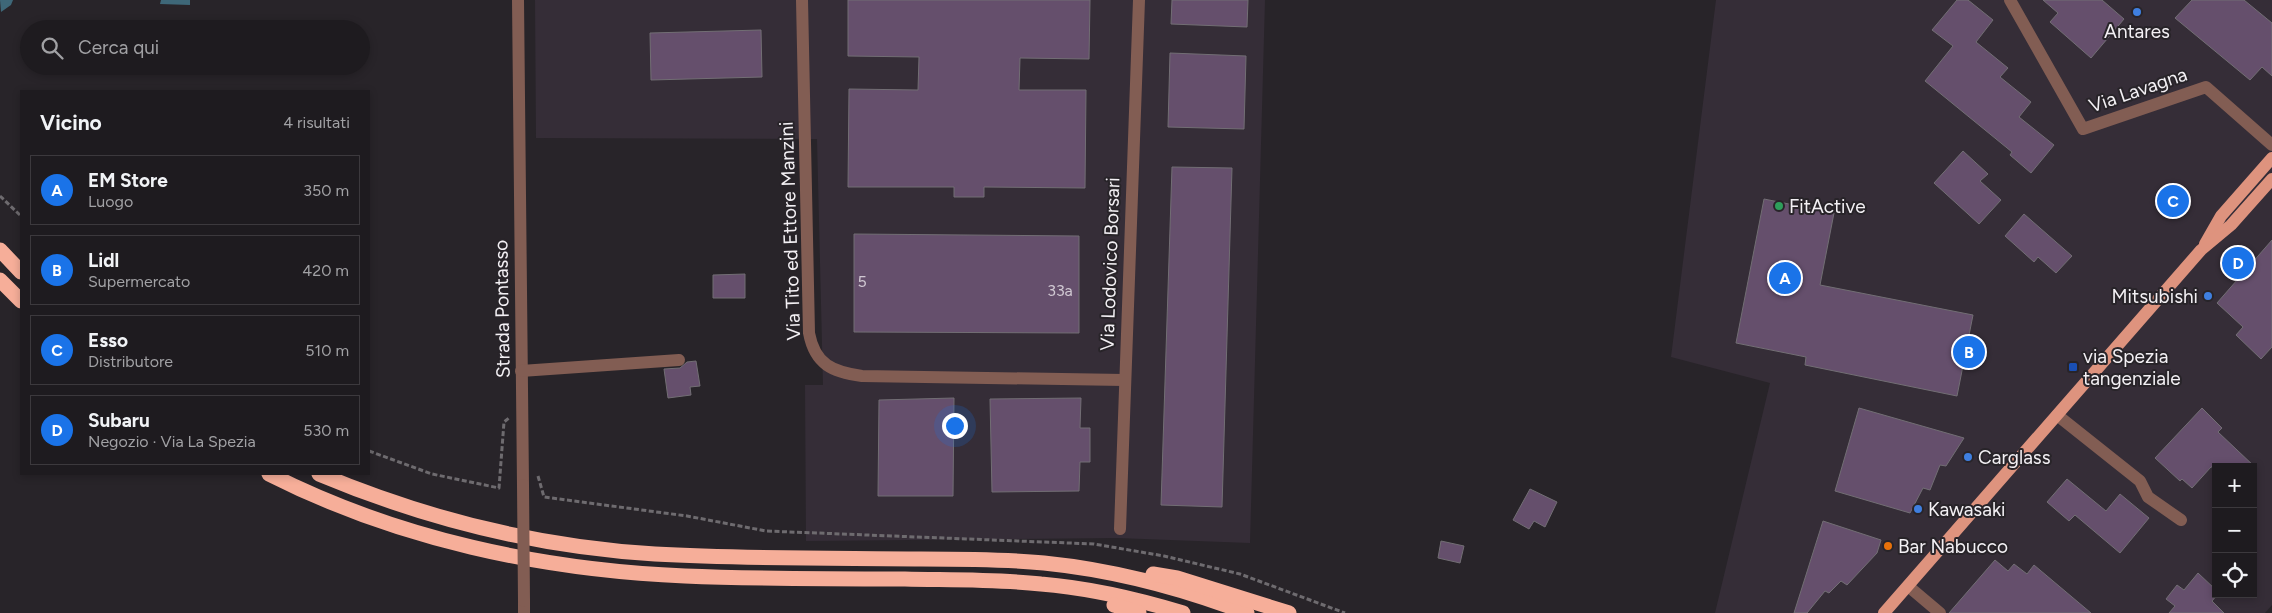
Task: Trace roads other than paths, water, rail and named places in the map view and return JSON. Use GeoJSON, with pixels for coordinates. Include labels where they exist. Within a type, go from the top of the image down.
{"type":"FeatureCollection","features":[{"type":"Feature","properties":{"kind":"highway"},"geometry":{"type":"LineString","coordinates":[[0,250],[20,271]]}},
{"type":"Feature","properties":{"kind":"highway"},"geometry":{"type":"LineString","coordinates":[[0,280],[20,299]]}},
{"type":"Feature","properties":{"kind":"highway"},"geometry":{"type":"LineString","coordinates":[[271,475],[347,508],[422,534],[508,555],[561,564],[613,571],[684,576],[968,580],[1041,584],[1110,595],[1183,613]]}},
{"type":"Feature","properties":{"kind":"highway"},"geometry":{"type":"LineString","coordinates":[[322,475],[392,502],[460,522],[531,538],[609,550],[707,556],[991,560],[1096,564],[1177,578],[1289,613]]}},
{"type":"Feature","properties":{"kind":"highway"},"geometry":{"type":"LineString","coordinates":[[1045,563],[1149,582],[1200,596],[1247,613]]}},
{"type":"Feature","properties":{"kind":"highway"},"geometry":{"type":"LineString","coordinates":[[1041,584],[1139,613]]}},
{"type":"Feature","properties":{"kind":"main road"},"geometry":{"type":"LineString","coordinates":[[2201,250],[2221,216],[2272,158]]}},
{"type":"Feature","properties":{"kind":"main road"},"geometry":{"type":"LineString","coordinates":[[1884,613],[2201,250],[2228,228],[2272,179]]}},
{"type":"Feature","properties":{"kind":"street","name":"Via Tito ed Ettore Manzini"},"geometry":{"type":"LineString","coordinates":[[802,0],[809,333],[815,354],[829,367],[840,373],[862,376],[1124,380]]}},
{"type":"Feature","properties":{"kind":"street","name":"Via Lodovico Borsari"},"geometry":{"type":"LineString","coordinates":[[1120,529],[1139,0]]}},
{"type":"Feature","properties":{"kind":"street","name":"Via Lavagna"},"geometry":{"type":"LineString","coordinates":[[2010,0],[2083,129],[2206,87],[2272,144]]}},
{"type":"Feature","properties":{"kind":"street","name":"Strada Pontasso"},"geometry":{"type":"LineString","coordinates":[[518,2],[524,607]]}},
{"type":"Feature","properties":{"kind":"street"},"geometry":{"type":"LineString","coordinates":[[522,371],[679,360]]}},
{"type":"Feature","properties":{"kind":"street"},"geometry":{"type":"LineString","coordinates":[[2057,415],[2140,481],[2148,497],[2181,520]]}},
{"type":"Feature","properties":{"kind":"street"},"geometry":{"type":"LineString","coordinates":[[1908,586],[1940,613]]}},
{"type":"Feature","properties":{"kind":"water"},"geometry":{"type":"Polygon","coordinates":[[[0,0],[13,0],[11,5],[1,12],[0,0]]]}},
{"type":"Feature","properties":{"kind":"water"},"geometry":{"type":"Polygon","coordinates":[[[161,0],[190,0],[190,5],[160,4],[161,0]]]}},
{"type":"Feature","properties":{"kind":"place","name":"Antares"},"geometry":{"type":"Point","coordinates":[2137,12]}},
{"type":"Feature","properties":{"kind":"place","name":"Esso"},"geometry":{"type":"Point","coordinates":[2173,201]}},
{"type":"Feature","properties":{"kind":"place","name":"FitActive"},"geometry":{"type":"Point","coordinates":[1779,206]}},
{"type":"Feature","properties":{"kind":"place","name":"Subaru"},"geometry":{"type":"Point","coordinates":[2238,263]}},
{"type":"Feature","properties":{"kind":"place","name":"EM Store"},"geometry":{"type":"Point","coordinates":[1785,278]}},
{"type":"Feature","properties":{"kind":"place","name":"Mitsubishi"},"geometry":{"type":"Point","coordinates":[2208,296]}},
{"type":"Feature","properties":{"kind":"place","name":"Lidl"},"geometry":{"type":"Point","coordinates":[1969,352]}},
{"type":"Feature","properties":{"kind":"place","name":"via Spezia tangenziale"},"geometry":{"type":"Point","coordinates":[2073,367]}},
{"type":"Feature","properties":{"kind":"place","name":"Carglass"},"geometry":{"type":"Point","coordinates":[1968,457]}},
{"type":"Feature","properties":{"kind":"place","name":"Kawasaki"},"geometry":{"type":"Point","coordinates":[1918,509]}},
{"type":"Feature","properties":{"kind":"place","name":"Bar Nabucco"},"geometry":{"type":"Point","coordinates":[1888,546]}}]}
